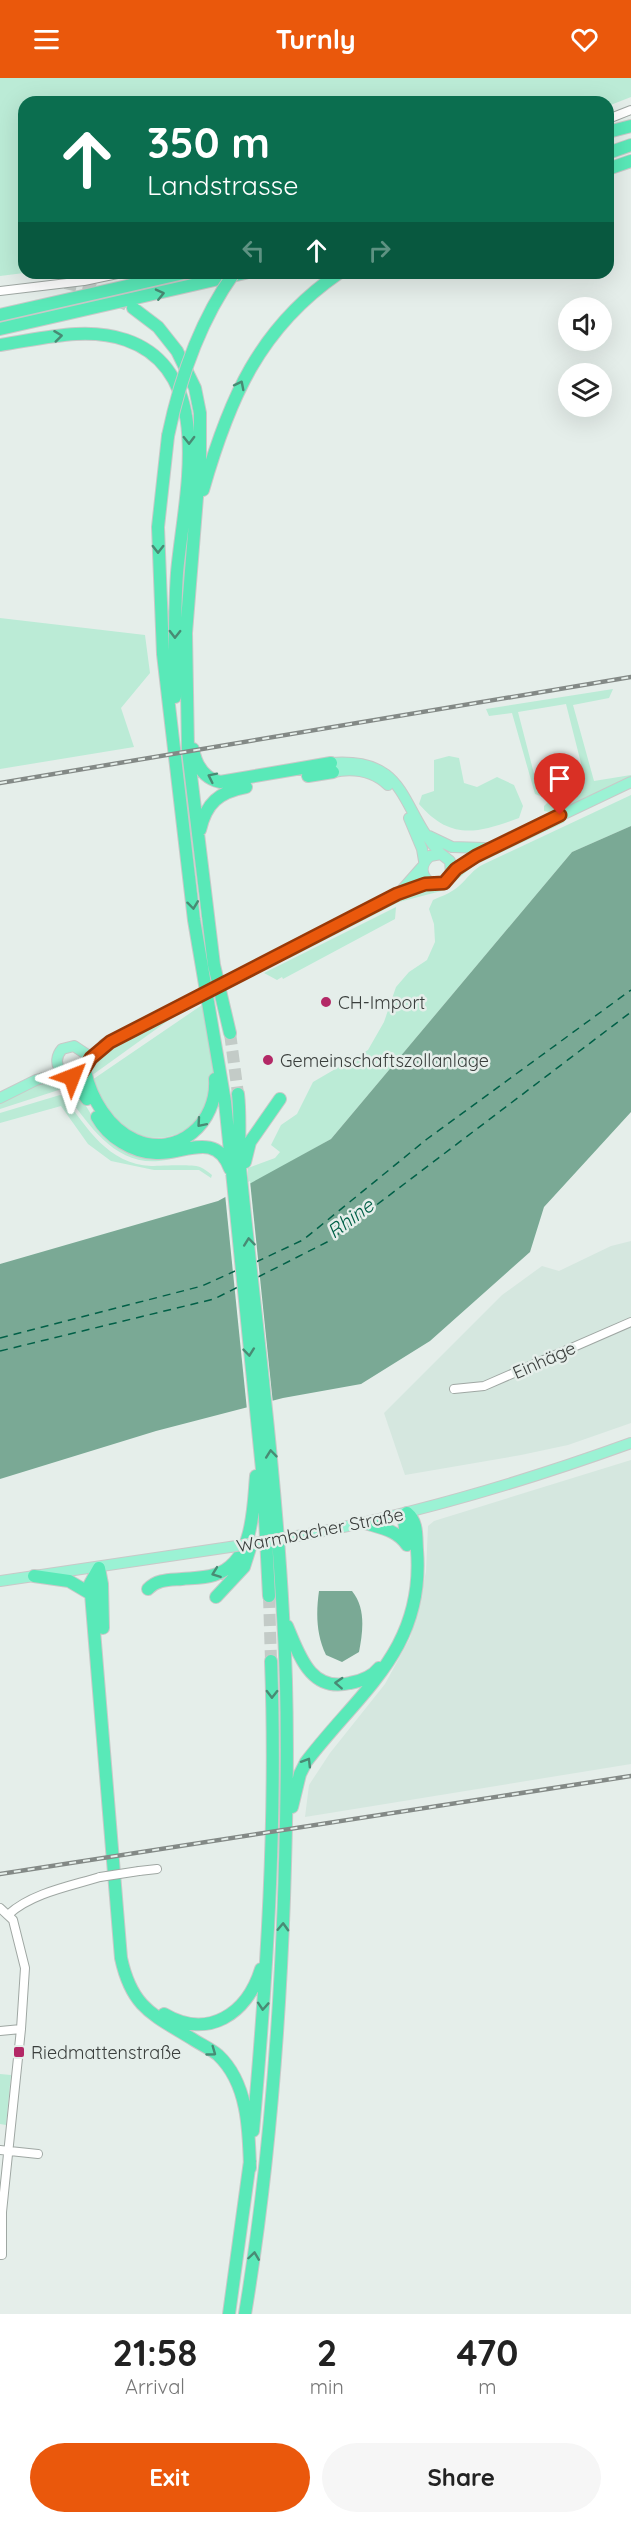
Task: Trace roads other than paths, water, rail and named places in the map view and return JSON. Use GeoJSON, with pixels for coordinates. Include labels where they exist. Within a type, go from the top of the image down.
{"type":"FeatureCollection","features":[{"type":"Feature","properties":{"kind":"highway"},"geometry":{"type":"LineString","coordinates":[[614,130],[631,126]]}},
{"type":"Feature","properties":{"kind":"highway"},"geometry":{"type":"LineString","coordinates":[[614,151],[631,146]]}},
{"type":"Feature","properties":{"kind":"highway"},"geometry":{"type":"LineString","coordinates":[[614,167],[631,161]]}},
{"type":"Feature","properties":{"kind":"highway"},"geometry":{"type":"LineString","coordinates":[[0,315],[158,279]]}},
{"type":"Feature","properties":{"kind":"highway"},"geometry":{"type":"LineString","coordinates":[[0,329],[219,279]]}},
{"type":"Feature","properties":{"kind":"highway"},"geometry":{"type":"LineString","coordinates":[[230,279],[213,305],[190,354],[178,390],[168,436],[159,501],[158,563],[163,654],[194,920],[225,1102],[244,1193],[248,1292]]}},
{"type":"Feature","properties":{"kind":"highway"},"geometry":{"type":"LineString","coordinates":[[196,514],[222,425],[248,369],[266,342],[289,315],[332,279]]}},
{"type":"Feature","properties":{"kind":"highway"},"geometry":{"type":"LineString","coordinates":[[133,308],[158,327],[171,342],[184,361],[195,388],[201,436],[186,622],[191,786],[214,965],[230,1033]]}},
{"type":"Feature","properties":{"kind":"highway"},"geometry":{"type":"LineString","coordinates":[[0,345],[73,335],[98,334],[119,338],[137,345],[158,359],[180,391],[187,417],[189,449],[175,611],[174,746]]}},
{"type":"Feature","properties":{"kind":"highway"},"geometry":{"type":"LineString","coordinates":[[188,715],[197,762],[204,774],[215,781],[234,781],[332,768]]}},
{"type":"Feature","properties":{"kind":"highway"},"geometry":{"type":"LineString","coordinates":[[199,837],[206,811],[216,797],[224,793],[332,768]]}},
{"type":"Feature","properties":{"kind":"highway"},"geometry":{"type":"LineString","coordinates":[[86,1067],[89,1089],[103,1113],[126,1135],[134,1140],[153,1144],[186,1137],[205,1120],[215,1099],[209,1006]]}},
{"type":"Feature","properties":{"kind":"highway"},"geometry":{"type":"LineString","coordinates":[[67,1075],[100,1121],[126,1144],[156,1154],[189,1147],[210,1148],[239,1166]]}},
{"type":"Feature","properties":{"kind":"highway"},"geometry":{"type":"LineString","coordinates":[[238,1094],[239,1166],[248,1292],[262,1421],[276,1504],[284,1618],[286,1816],[276,2061],[264,2182],[245,2314]]}},
{"type":"Feature","properties":{"kind":"highway"},"geometry":{"type":"LineString","coordinates":[[239,1166],[250,1142],[280,1099]]}},
{"type":"Feature","properties":{"kind":"highway"},"geometry":{"type":"LineString","coordinates":[[148,1589],[158,1581],[212,1576],[235,1562],[242,1553],[253,1513],[262,1421]]}},
{"type":"Feature","properties":{"kind":"highway"},"geometry":{"type":"LineString","coordinates":[[259,1446],[269,1596]]}},
{"type":"Feature","properties":{"kind":"highway"},"geometry":{"type":"LineString","coordinates":[[216,1598],[238,1574],[248,1556],[257,1520],[263,1479]]}},
{"type":"Feature","properties":{"kind":"highway"},"geometry":{"type":"LineString","coordinates":[[284,1618],[297,1656],[318,1679],[332,1684],[347,1684],[364,1680],[378,1671],[387,1657],[405,1615],[413,1586],[413,1570],[404,1520],[407,1513],[414,1518],[418,1562],[417,1587],[405,1628],[381,1674],[306,1762],[297,1782],[293,1805],[286,1816]]}},
{"type":"Feature","properties":{"kind":"highway"},"geometry":{"type":"LineString","coordinates":[[260,1547],[264,1515]]}},
{"type":"Feature","properties":{"kind":"highway"},"geometry":{"type":"LineString","coordinates":[[364,1523],[400,1535],[407,1544]]}},
{"type":"Feature","properties":{"kind":"highway"},"geometry":{"type":"LineString","coordinates":[[99,1568],[90,1584],[121,1958],[126,1981],[136,1999],[151,2013],[218,2055],[233,2076],[244,2102],[250,2168]]}},
{"type":"Feature","properties":{"kind":"highway"},"geometry":{"type":"LineString","coordinates":[[99,1568],[102,1584],[122,1911],[126,1959],[133,1983],[142,1998],[172,2019],[194,2023],[216,2021],[233,2014],[248,1999],[258,1977],[267,1947]]}},
{"type":"Feature","properties":{"kind":"highway"},"geometry":{"type":"LineString","coordinates":[[34,1576],[69,1581],[91,1594]]}},
{"type":"Feature","properties":{"kind":"highway"},"geometry":{"type":"LineString","coordinates":[[229,2314],[250,2168],[267,1947],[271,1661]]}},
{"type":"Feature","properties":{"kind":"main road"},"geometry":{"type":"LineString","coordinates":[[332,768],[364,764],[382,771],[397,786],[426,834],[452,865],[451,874]]}},
{"type":"Feature","properties":{"kind":"main road"},"geometry":{"type":"LineString","coordinates":[[332,768],[361,771],[386,783],[403,805],[422,849],[425,879],[432,884]]}},
{"type":"Feature","properties":{"kind":"main road"},"geometry":{"type":"LineString","coordinates":[[36,1080],[66,1047],[75,1046],[84,1050],[110,1042],[411,886],[444,883],[451,874],[476,856],[631,782]]}},
{"type":"Feature","properties":{"kind":"main road"},"geometry":{"type":"LineString","coordinates":[[426,834],[452,847],[465,849],[495,847]]}},
{"type":"Feature","properties":{"kind":"main road"},"geometry":{"type":"LineString","coordinates":[[411,886],[423,864],[433,854],[476,856]]}},
{"type":"Feature","properties":{"kind":"main road"},"geometry":{"type":"LineString","coordinates":[[0,1098],[36,1080],[67,1075],[86,1067],[110,1042]]}},
{"type":"Feature","properties":{"kind":"main road"},"geometry":{"type":"LineString","coordinates":[[84,1050],[86,1067]]}},
{"type":"Feature","properties":{"kind":"main road"},"geometry":{"type":"LineString","coordinates":[[57,1059],[59,1069],[67,1075]]}},
{"type":"Feature","properties":{"kind":"main road","name":"Warmbacher Straße"},"geometry":{"type":"LineString","coordinates":[[0,1581],[230,1548],[364,1523],[534,1478],[631,1443]]}},
{"type":"Feature","properties":{"kind":"street"},"geometry":{"type":"LineString","coordinates":[[614,117],[631,110]]}},
{"type":"Feature","properties":{"kind":"street"},"geometry":{"type":"LineString","coordinates":[[0,291],[97,279]]}},
{"type":"Feature","properties":{"kind":"street","name":"Einhäge"},"geometry":{"type":"LineString","coordinates":[[454,1389],[484,1386],[631,1322]]}},
{"type":"Feature","properties":{"kind":"street"},"geometry":{"type":"LineString","coordinates":[[9,1914],[19,1906],[55,1890],[100,1877],[157,1869]]}},
{"type":"Feature","properties":{"kind":"street"},"geometry":{"type":"LineString","coordinates":[[0,1908],[9,1914],[16,1929],[25,1968],[21,2030],[4,2150],[2,2255],[0,2255]]}},
{"type":"Feature","properties":{"kind":"street"},"geometry":{"type":"LineString","coordinates":[[0,2031],[21,2030]]}},
{"type":"Feature","properties":{"kind":"street"},"geometry":{"type":"LineString","coordinates":[[4,2150],[38,2154]]}},
{"type":"Feature","properties":{"kind":"water","name":"Rhine"},"geometry":{"type":"Polygon","coordinates":[[[631,826],[631,1112],[544,1207],[530,1252],[430,1341],[361,1384],[283,1398],[156,1431],[0,1479],[0,1264],[218,1201],[331,1139],[572,852],[631,826]]]}},
{"type":"Feature","properties":{"kind":"water"},"geometry":{"type":"Polygon","coordinates":[[[319,1591],[352,1591],[360,1605],[362,1628],[359,1652],[342,1662],[326,1655],[320,1639],[317,1607],[319,1591]]]}},
{"type":"Feature","properties":{"kind":"tunnel"},"geometry":{"type":"LineString","coordinates":[[65,283],[93,289],[127,305]]}},
{"type":"Feature","properties":{"kind":"tunnel"},"geometry":{"type":"LineString","coordinates":[[230,1033],[238,1094]]}},
{"type":"Feature","properties":{"kind":"tunnel"},"geometry":{"type":"LineString","coordinates":[[269,1596],[271,1661]]}},
{"type":"Feature","properties":{"kind":"railway"},"geometry":{"type":"LineString","coordinates":[[0,783],[631,677]]}},
{"type":"Feature","properties":{"kind":"railway"},"geometry":{"type":"LineString","coordinates":[[0,1874],[631,1776]]}},
{"type":"Feature","properties":{"kind":"place","name":"CH-Import"},"geometry":{"type":"Point","coordinates":[326,1002]}},
{"type":"Feature","properties":{"kind":"place","name":"Gemeinschaftszollanlage"},"geometry":{"type":"Point","coordinates":[268,1060]}},
{"type":"Feature","properties":{"kind":"place","name":"Riedmattenstraße"},"geometry":{"type":"Point","coordinates":[19,2052]}}]}
